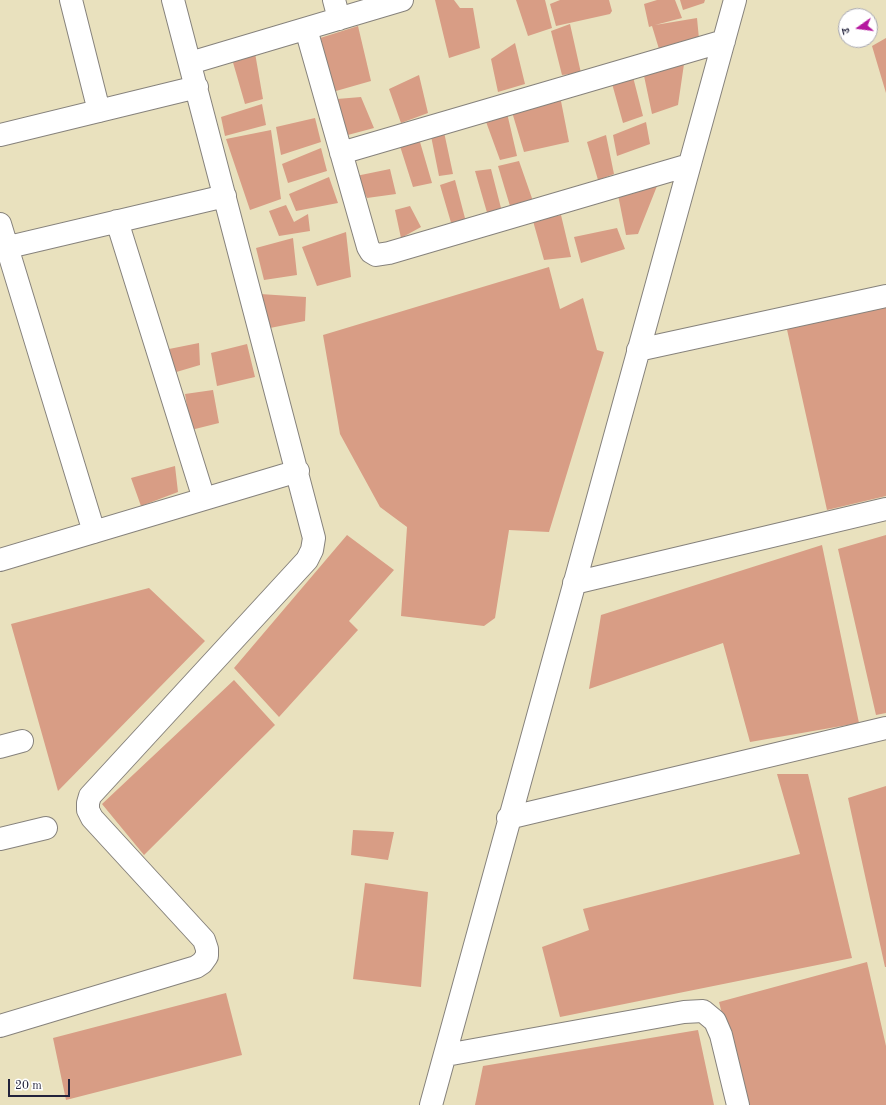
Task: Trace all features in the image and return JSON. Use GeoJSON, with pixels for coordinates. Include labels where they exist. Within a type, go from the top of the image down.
{"type":"FeatureCollection","features":[{"type":"Feature","properties":{"kind":"street"},"geometry":{"type":"LineString","coordinates":[[71,0],[100,111]]}},
{"type":"Feature","properties":{"kind":"street"},"geometry":{"type":"LineString","coordinates":[[0,1026],[202,964],[207,956],[207,949],[204,940],[92,818],[88,810],[88,803],[90,796],[307,560],[312,550],[314,538],[298,471],[173,0]]}},
{"type":"Feature","properties":{"kind":"street"},"geometry":{"type":"LineString","coordinates":[[190,63],[306,29],[337,9],[402,0]]}},
{"type":"Feature","properties":{"kind":"street"},"geometry":{"type":"LineString","coordinates":[[431,1105],[446,1055],[508,818],[735,0]]}},
{"type":"Feature","properties":{"kind":"street"},"geometry":{"type":"LineString","coordinates":[[306,29],[368,246],[371,252],[376,255],[388,253],[689,165]]}},
{"type":"Feature","properties":{"kind":"street"},"geometry":{"type":"LineString","coordinates":[[341,153],[724,41]]}},
{"type":"Feature","properties":{"kind":"street"},"geometry":{"type":"LineString","coordinates":[[0,135],[196,87]]}},
{"type":"Feature","properties":{"kind":"street"},"geometry":{"type":"LineString","coordinates":[[3,248],[225,196]]}},
{"type":"Feature","properties":{"kind":"street"},"geometry":{"type":"LineString","coordinates":[[117,221],[204,499]]}},
{"type":"Feature","properties":{"kind":"street"},"geometry":{"type":"LineString","coordinates":[[0,224],[3,248],[94,532]]}},
{"type":"Feature","properties":{"kind":"street"},"geometry":{"type":"LineString","coordinates":[[638,350],[886,296]]}},
{"type":"Feature","properties":{"kind":"street"},"geometry":{"type":"LineString","coordinates":[[0,560],[298,471]]}},
{"type":"Feature","properties":{"kind":"street"},"geometry":{"type":"LineString","coordinates":[[574,583],[886,508]]}},
{"type":"Feature","properties":{"kind":"street"},"geometry":{"type":"LineString","coordinates":[[508,818],[886,728]]}},
{"type":"Feature","properties":{"kind":"street"},"geometry":{"type":"LineString","coordinates":[[0,747],[22,740]]}},
{"type":"Feature","properties":{"kind":"street"},"geometry":{"type":"LineString","coordinates":[[0,839],[46,828]]}},
{"type":"Feature","properties":{"kind":"street"},"geometry":{"type":"LineString","coordinates":[[446,1055],[684,1012],[703,1011],[715,1021],[738,1105]]}},
{"type":"Feature","properties":{"kind":"building"},"geometry":{"type":"Polygon","coordinates":[[[435,0],[454,0],[460,8],[473,8],[480,48],[449,58],[435,0]]]}},
{"type":"Feature","properties":{"kind":"building"},"geometry":{"type":"Polygon","coordinates":[[[516,0],[545,0],[552,28],[528,36],[516,0]]]}},
{"type":"Feature","properties":{"kind":"building"},"geometry":{"type":"Polygon","coordinates":[[[560,0],[609,0],[612,11],[610,14],[556,26],[550,4],[560,0]]]}},
{"type":"Feature","properties":{"kind":"building"},"geometry":{"type":"Polygon","coordinates":[[[657,0],[675,0],[682,18],[655,25],[697,18],[699,39],[659,49],[652,26],[649,27],[644,4],[657,0]]]}},
{"type":"Feature","properties":{"kind":"building"},"geometry":{"type":"Polygon","coordinates":[[[680,0],[705,0],[704,3],[683,10],[680,0]]]}},
{"type":"Feature","properties":{"kind":"building"},"geometry":{"type":"Polygon","coordinates":[[[570,24],[581,73],[562,75],[551,31],[570,24]]]}},
{"type":"Feature","properties":{"kind":"building"},"geometry":{"type":"Polygon","coordinates":[[[358,26],[371,81],[329,93],[317,39],[358,26]]]}},
{"type":"Feature","properties":{"kind":"building"},"geometry":{"type":"Polygon","coordinates":[[[886,38],[886,93],[873,48],[878,48],[878,43],[886,38]]]}},
{"type":"Feature","properties":{"kind":"building"},"geometry":{"type":"Polygon","coordinates":[[[515,43],[525,84],[498,92],[491,59],[515,43]]]}},
{"type":"Feature","properties":{"kind":"building"},"geometry":{"type":"Polygon","coordinates":[[[255,53],[263,99],[245,104],[232,59],[255,53]]]}},
{"type":"Feature","properties":{"kind":"building"},"geometry":{"type":"Polygon","coordinates":[[[684,64],[678,105],[652,114],[643,71],[684,64]]]}},
{"type":"Feature","properties":{"kind":"building"},"geometry":{"type":"Polygon","coordinates":[[[632,73],[643,116],[623,123],[611,80],[632,73]]]}},
{"type":"Feature","properties":{"kind":"building"},"geometry":{"type":"Polygon","coordinates":[[[419,75],[428,113],[401,123],[389,89],[419,75]]]}},
{"type":"Feature","properties":{"kind":"building"},"geometry":{"type":"Polygon","coordinates":[[[560,96],[569,142],[524,152],[512,112],[560,96]]]}},
{"type":"Feature","properties":{"kind":"building"},"geometry":{"type":"Polygon","coordinates":[[[361,97],[374,128],[344,136],[337,99],[361,97]]]}},
{"type":"Feature","properties":{"kind":"building"},"geometry":{"type":"Polygon","coordinates":[[[262,104],[266,125],[225,136],[221,117],[262,104]]]}},
{"type":"Feature","properties":{"kind":"building"},"geometry":{"type":"Polygon","coordinates":[[[507,113],[517,156],[500,160],[485,119],[507,113]]]}},
{"type":"Feature","properties":{"kind":"building"},"geometry":{"type":"Polygon","coordinates":[[[315,118],[321,142],[281,155],[276,127],[315,118]]]}},
{"type":"Feature","properties":{"kind":"building"},"geometry":{"type":"Polygon","coordinates":[[[646,122],[650,144],[617,156],[613,135],[646,122]]]}},
{"type":"Feature","properties":{"kind":"building"},"geometry":{"type":"Polygon","coordinates":[[[271,130],[281,199],[250,210],[226,139],[271,130]]]}},
{"type":"Feature","properties":{"kind":"building"},"geometry":{"type":"Polygon","coordinates":[[[444,132],[453,174],[439,176],[431,136],[444,132]]]}},
{"type":"Feature","properties":{"kind":"building"},"geometry":{"type":"Polygon","coordinates":[[[606,135],[614,174],[598,180],[587,142],[606,135]]]}},
{"type":"Feature","properties":{"kind":"building"},"geometry":{"type":"Polygon","coordinates":[[[420,142],[432,183],[413,187],[399,143],[420,142]]]}},
{"type":"Feature","properties":{"kind":"building"},"geometry":{"type":"Polygon","coordinates":[[[321,148],[327,171],[288,183],[282,164],[321,148]]]}},
{"type":"Feature","properties":{"kind":"building"},"geometry":{"type":"Polygon","coordinates":[[[519,161],[534,204],[510,206],[498,166],[519,161]]]}},
{"type":"Feature","properties":{"kind":"building"},"geometry":{"type":"Polygon","coordinates":[[[390,169],[396,194],[367,198],[356,176],[390,169]]]}},
{"type":"Feature","properties":{"kind":"building"},"geometry":{"type":"Polygon","coordinates":[[[491,169],[501,208],[500,211],[488,216],[475,171],[491,169]]]}},
{"type":"Feature","properties":{"kind":"building"},"geometry":{"type":"Polygon","coordinates":[[[329,177],[338,203],[296,211],[289,194],[329,177]]]}},
{"type":"Feature","properties":{"kind":"building"},"geometry":{"type":"Polygon","coordinates":[[[455,180],[466,222],[452,226],[440,185],[455,180]]]}},
{"type":"Feature","properties":{"kind":"building"},"geometry":{"type":"Polygon","coordinates":[[[659,181],[638,234],[626,235],[618,195],[659,181]]]}},
{"type":"Feature","properties":{"kind":"building"},"geometry":{"type":"Polygon","coordinates":[[[286,205],[294,222],[308,214],[310,231],[279,236],[269,211],[286,205]]]}},
{"type":"Feature","properties":{"kind":"building"},"geometry":{"type":"Polygon","coordinates":[[[410,206],[421,227],[401,238],[395,210],[410,206]]]}},
{"type":"Feature","properties":{"kind":"building"},"geometry":{"type":"Polygon","coordinates":[[[561,215],[571,257],[544,260],[533,221],[561,215]]]}},
{"type":"Feature","properties":{"kind":"building"},"geometry":{"type":"Polygon","coordinates":[[[617,228],[625,249],[581,263],[574,237],[617,228]]]}},
{"type":"Feature","properties":{"kind":"building"},"geometry":{"type":"Polygon","coordinates":[[[346,232],[351,277],[317,286],[302,247],[346,232]]]}},
{"type":"Feature","properties":{"kind":"building"},"geometry":{"type":"Polygon","coordinates":[[[293,238],[297,275],[264,280],[256,248],[293,238]]]}},
{"type":"Feature","properties":{"kind":"building"},"geometry":{"type":"Polygon","coordinates":[[[549,267],[560,309],[583,298],[597,350],[604,352],[549,532],[509,530],[495,618],[484,626],[401,616],[407,527],[380,507],[340,434],[323,335],[549,267]]]}},
{"type":"Feature","properties":{"kind":"building"},"geometry":{"type":"Polygon","coordinates":[[[260,294],[306,297],[305,321],[265,329],[260,294]]]}},
{"type":"Feature","properties":{"kind":"building"},"geometry":{"type":"Polygon","coordinates":[[[886,305],[886,496],[827,510],[786,325],[886,305]]]}},
{"type":"Feature","properties":{"kind":"building"},"geometry":{"type":"Polygon","coordinates":[[[199,343],[200,365],[173,373],[169,349],[199,343]]]}},
{"type":"Feature","properties":{"kind":"building"},"geometry":{"type":"Polygon","coordinates":[[[247,344],[255,377],[217,386],[211,353],[247,344]]]}},
{"type":"Feature","properties":{"kind":"building"},"geometry":{"type":"Polygon","coordinates":[[[213,390],[219,423],[191,430],[185,394],[213,390]]]}},
{"type":"Feature","properties":{"kind":"building"},"geometry":{"type":"Polygon","coordinates":[[[175,466],[178,492],[141,506],[131,478],[175,466]]]}},
{"type":"Feature","properties":{"kind":"building"},"geometry":{"type":"Polygon","coordinates":[[[347,535],[394,570],[349,621],[358,630],[279,717],[234,668],[347,535]]]}},
{"type":"Feature","properties":{"kind":"building"},"geometry":{"type":"Polygon","coordinates":[[[886,535],[886,713],[876,715],[838,549],[886,535]]]}},
{"type":"Feature","properties":{"kind":"building"},"geometry":{"type":"Polygon","coordinates":[[[822,545],[859,723],[750,742],[723,643],[589,689],[601,615],[822,545]]]}},
{"type":"Feature","properties":{"kind":"building"},"geometry":{"type":"Polygon","coordinates":[[[149,588],[205,641],[58,791],[11,624],[149,588]]]}},
{"type":"Feature","properties":{"kind":"building"},"geometry":{"type":"Polygon","coordinates":[[[234,680],[275,725],[144,855],[102,804],[234,680]]]}},
{"type":"Feature","properties":{"kind":"building"},"geometry":{"type":"Polygon","coordinates":[[[777,774],[808,774],[852,958],[560,1017],[542,947],[589,930],[583,909],[800,854],[777,774]]]}},
{"type":"Feature","properties":{"kind":"building"},"geometry":{"type":"Polygon","coordinates":[[[886,786],[886,967],[885,967],[848,798],[886,786]]]}},
{"type":"Feature","properties":{"kind":"building"},"geometry":{"type":"Polygon","coordinates":[[[353,830],[394,832],[388,860],[351,855],[353,830]]]}},
{"type":"Feature","properties":{"kind":"building"},"geometry":{"type":"Polygon","coordinates":[[[365,883],[428,892],[421,987],[353,979],[365,883]]]}},
{"type":"Feature","properties":{"kind":"building"},"geometry":{"type":"Polygon","coordinates":[[[867,962],[886,1046],[886,1105],[745,1105],[719,1002],[867,962]]]}},
{"type":"Feature","properties":{"kind":"building"},"geometry":{"type":"Polygon","coordinates":[[[226,993],[242,1055],[66,1100],[53,1038],[226,993]]]}},
{"type":"Feature","properties":{"kind":"building"},"geometry":{"type":"Polygon","coordinates":[[[698,1030],[714,1105],[475,1105],[483,1066],[698,1030]]]}}]}
